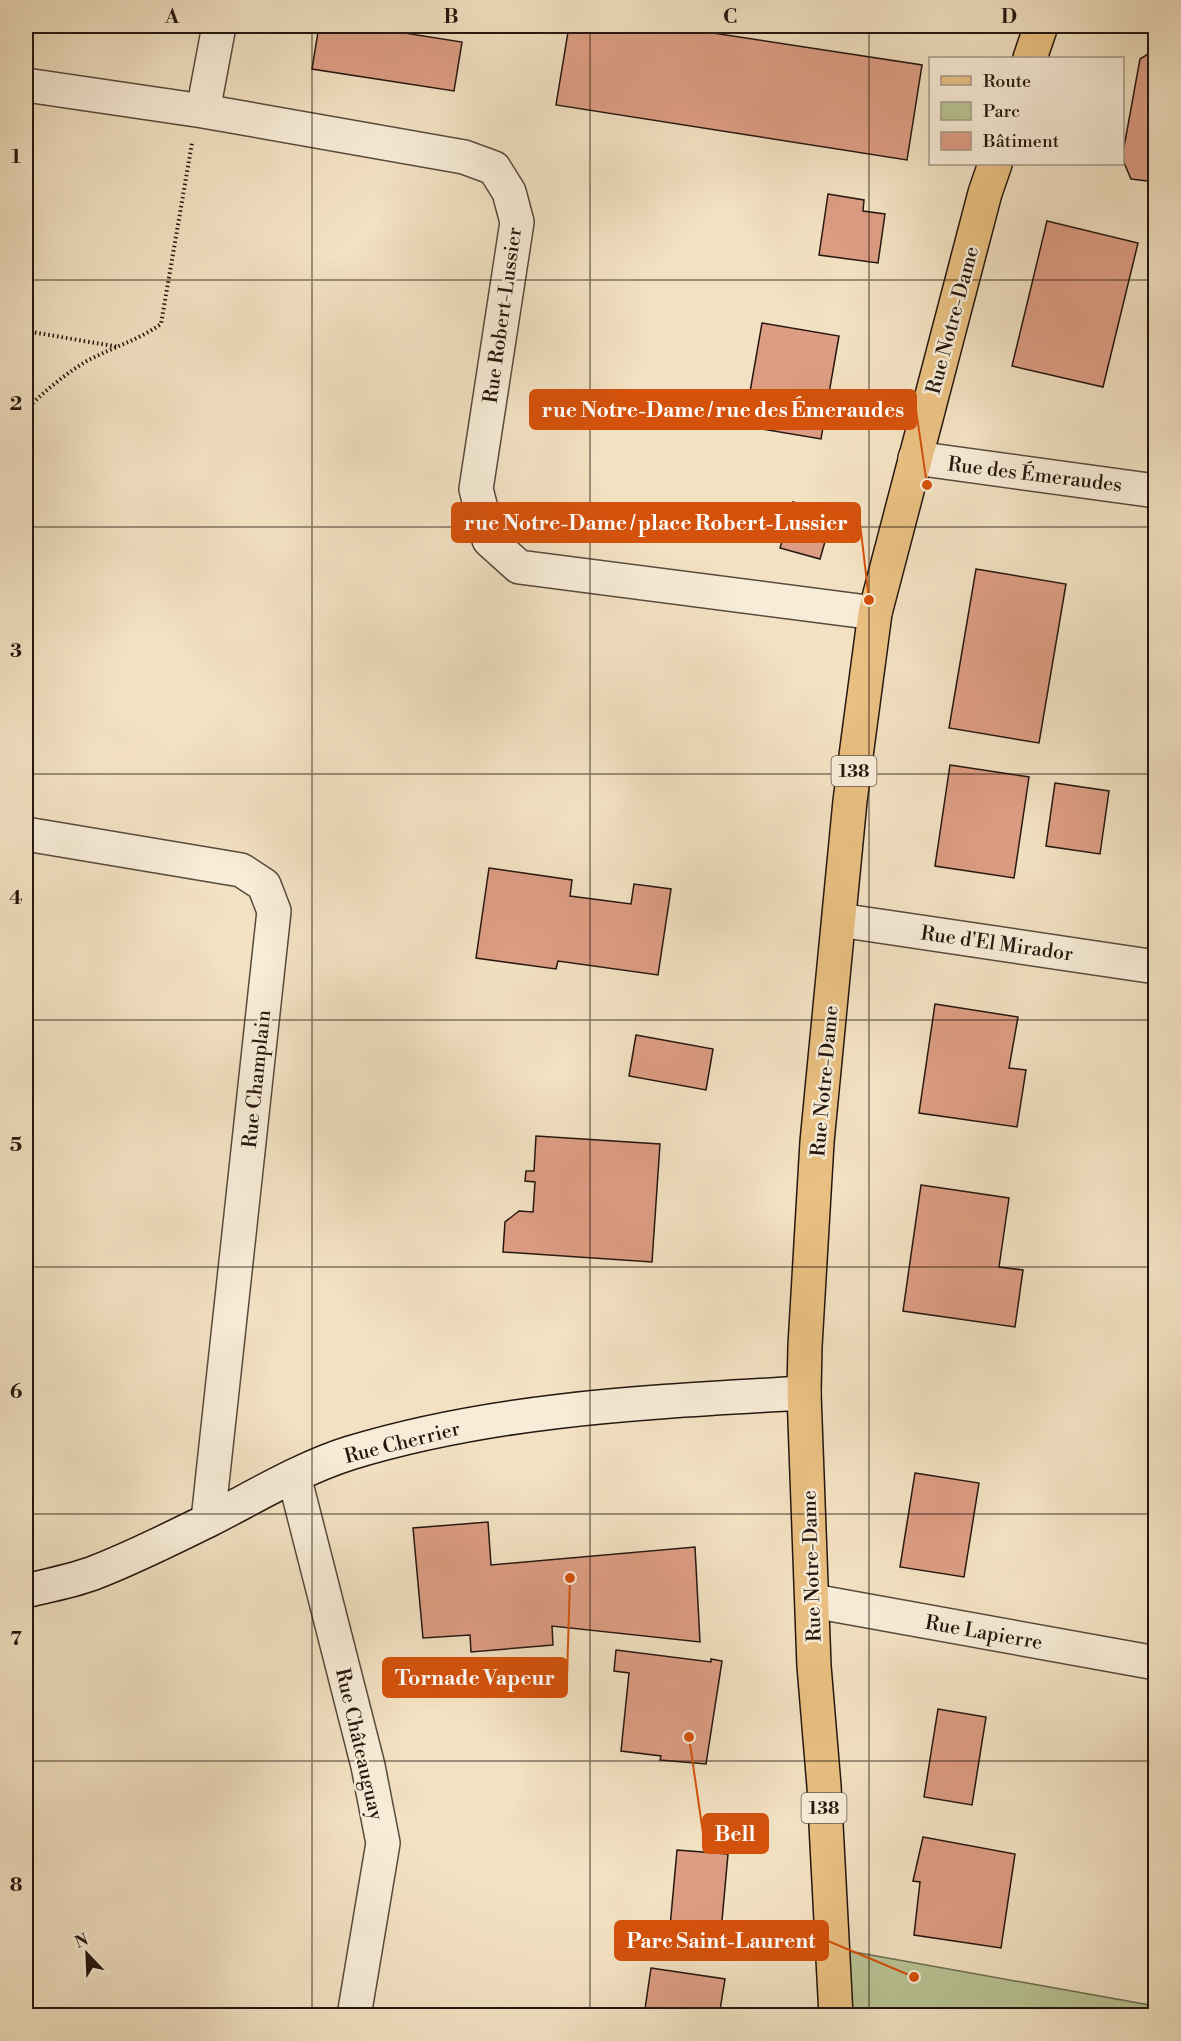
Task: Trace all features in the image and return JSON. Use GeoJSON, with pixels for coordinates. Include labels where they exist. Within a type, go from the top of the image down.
{"type":"FeatureCollection","features":[{"type":"Feature","properties":{"kind":"main road"},"geometry":{"type":"LineString","coordinates":[[1030,57],[1041,26]]}},
{"type":"Feature","properties":{"kind":"main road","name":"Rue Notre-Dame"},"geometry":{"type":"LineString","coordinates":[[836,2016],[824,1786],[814,1666],[804,1393],[818,1142],[850,801],[875,613],[982,205],[995,165]]}},
{"type":"Feature","properties":{"kind":"street"},"geometry":{"type":"LineString","coordinates":[[197,126],[219,26]]}},
{"type":"Feature","properties":{"kind":"street","name":"Rue Robert-Lussier"},"geometry":{"type":"LineString","coordinates":[[26,85],[197,126],[464,157],[494,168],[509,192],[517,222],[476,489],[489,540],[519,567],[875,613]]}},
{"type":"Feature","properties":{"kind":"street","name":"Rue des Émeraudes"},"geometry":{"type":"LineString","coordinates":[[915,459],[1155,491]]}},
{"type":"Feature","properties":{"kind":"street","name":"Rue Champlain"},"geometry":{"type":"LineString","coordinates":[[26,834],[241,870],[264,885],[274,911],[208,1520]]}},
{"type":"Feature","properties":{"kind":"street","name":"Rue d'El Mirador"},"geometry":{"type":"LineString","coordinates":[[838,920],[1155,967]]}},
{"type":"Feature","properties":{"kind":"street","name":"Rue Cherrier"},"geometry":{"type":"LineString","coordinates":[[26,1591],[94,1573],[208,1520],[294,1476],[349,1453],[413,1436],[524,1414],[621,1403],[804,1393]]}},
{"type":"Feature","properties":{"kind":"street","name":"Rue Châteauguay"},"geometry":{"type":"LineString","coordinates":[[294,1476],[368,1766],[382,1843],[354,2016]]}},
{"type":"Feature","properties":{"kind":"street","name":"Rue Lapierre"},"geometry":{"type":"LineString","coordinates":[[813,1602],[1155,1663]]}},
{"type":"Feature","properties":{"kind":"path"},"geometry":{"type":"LineString","coordinates":[[26,409],[51,387],[86,362],[144,335],[161,324],[197,126]]}},
{"type":"Feature","properties":{"kind":"path"},"geometry":{"type":"LineString","coordinates":[[26,331],[119,346]]}},
{"type":"Feature","properties":{"kind":"green space"},"geometry":{"type":"Polygon","coordinates":[[[832,1948],[1155,2006],[1155,2015],[836,2015],[832,1948]]]}},
{"type":"Feature","properties":{"kind":"building"},"geometry":{"type":"Polygon","coordinates":[[[319,26],[360,26],[462,42],[454,91],[312,69],[319,26]]]}},
{"type":"Feature","properties":{"kind":"building"},"geometry":{"type":"Polygon","coordinates":[[[569,26],[667,26],[922,65],[907,160],[556,105],[569,26]]]}},
{"type":"Feature","properties":{"kind":"building"},"geometry":{"type":"Polygon","coordinates":[[[1156,49],[1156,182],[1131,179],[1124,163],[1124,147],[1140,59],[1156,49]]]}},
{"type":"Feature","properties":{"kind":"building"},"geometry":{"type":"Polygon","coordinates":[[[828,194],[864,200],[863,211],[885,214],[878,263],[819,255],[828,194]]]}},
{"type":"Feature","properties":{"kind":"building"},"geometry":{"type":"Polygon","coordinates":[[[1047,221],[1138,243],[1103,387],[1012,366],[1047,221]]]}},
{"type":"Feature","properties":{"kind":"building"},"geometry":{"type":"Polygon","coordinates":[[[762,323],[839,336],[821,439],[744,426],[762,323]]]}},
{"type":"Feature","properties":{"kind":"building"},"geometry":{"type":"Polygon","coordinates":[[[793,502],[833,514],[820,559],[780,548],[793,502]]]}},
{"type":"Feature","properties":{"kind":"building"},"geometry":{"type":"Polygon","coordinates":[[[976,569],[1066,584],[1039,743],[949,728],[976,569]]]}},
{"type":"Feature","properties":{"kind":"building"},"geometry":{"type":"Polygon","coordinates":[[[950,765],[1029,777],[1014,878],[935,866],[950,765]]]}},
{"type":"Feature","properties":{"kind":"building"},"geometry":{"type":"Polygon","coordinates":[[[1055,783],[1109,791],[1100,854],[1046,846],[1055,783]]]}},
{"type":"Feature","properties":{"kind":"building"},"geometry":{"type":"Polygon","coordinates":[[[489,868],[572,880],[570,896],[631,904],[634,884],[671,889],[658,975],[558,961],[556,969],[476,958],[489,868]]]}},
{"type":"Feature","properties":{"kind":"building"},"geometry":{"type":"Polygon","coordinates":[[[935,1004],[1018,1017],[1009,1068],[1026,1070],[1017,1127],[919,1113],[935,1004]]]}},
{"type":"Feature","properties":{"kind":"building"},"geometry":{"type":"Polygon","coordinates":[[[636,1035],[713,1049],[706,1090],[629,1076],[636,1035]]]}},
{"type":"Feature","properties":{"kind":"building"},"geometry":{"type":"Polygon","coordinates":[[[536,1136],[660,1144],[652,1262],[503,1252],[505,1222],[519,1211],[533,1212],[535,1182],[525,1181],[526,1171],[534,1171],[536,1136]]]}},
{"type":"Feature","properties":{"kind":"building"},"geometry":{"type":"Polygon","coordinates":[[[921,1185],[1009,1198],[999,1267],[1023,1270],[1015,1327],[903,1311],[921,1185]]]}},
{"type":"Feature","properties":{"kind":"building"},"geometry":{"type":"Polygon","coordinates":[[[915,1473],[979,1483],[964,1577],[900,1567],[915,1473]]]}},
{"type":"Feature","properties":{"kind":"building"},"geometry":{"type":"Polygon","coordinates":[[[488,1522],[491,1565],[695,1547],[700,1642],[552,1626],[553,1645],[471,1652],[470,1635],[423,1638],[413,1528],[488,1522]]]}},
{"type":"Feature","properties":{"kind":"building"},"geometry":{"type":"Polygon","coordinates":[[[616,1650],[711,1662],[711,1659],[722,1661],[706,1764],[660,1760],[661,1756],[621,1751],[629,1673],[614,1671],[616,1650]]]}},
{"type":"Feature","properties":{"kind":"building"},"geometry":{"type":"Polygon","coordinates":[[[938,1709],[986,1717],[972,1805],[924,1797],[938,1709]]]}},
{"type":"Feature","properties":{"kind":"building"},"geometry":{"type":"Polygon","coordinates":[[[923,1837],[1015,1854],[1001,1948],[914,1935],[920,1882],[913,1881],[923,1837]]]}},
{"type":"Feature","properties":{"kind":"building"},"geometry":{"type":"Polygon","coordinates":[[[677,1850],[728,1854],[720,1943],[669,1938],[677,1850]]]}},
{"type":"Feature","properties":{"kind":"building"},"geometry":{"type":"Polygon","coordinates":[[[651,1968],[725,1979],[719,2016],[644,2016],[651,1968]]]}},
{"type":"Feature","properties":{"kind":"place","name":"rue Notre-Dame / rue des Émeraudes"},"geometry":{"type":"Point","coordinates":[927,485]}},
{"type":"Feature","properties":{"kind":"place","name":"rue Notre-Dame / place Robert-Lussier"},"geometry":{"type":"Point","coordinates":[869,600]}},
{"type":"Feature","properties":{"kind":"place","name":"Tornade Vapeur"},"geometry":{"type":"Point","coordinates":[570,1578]}},
{"type":"Feature","properties":{"kind":"place","name":"Bell"},"geometry":{"type":"Point","coordinates":[689,1737]}},
{"type":"Feature","properties":{"kind":"place","name":"Parc Saint-Laurent"},"geometry":{"type":"Point","coordinates":[914,1977]}}]}
